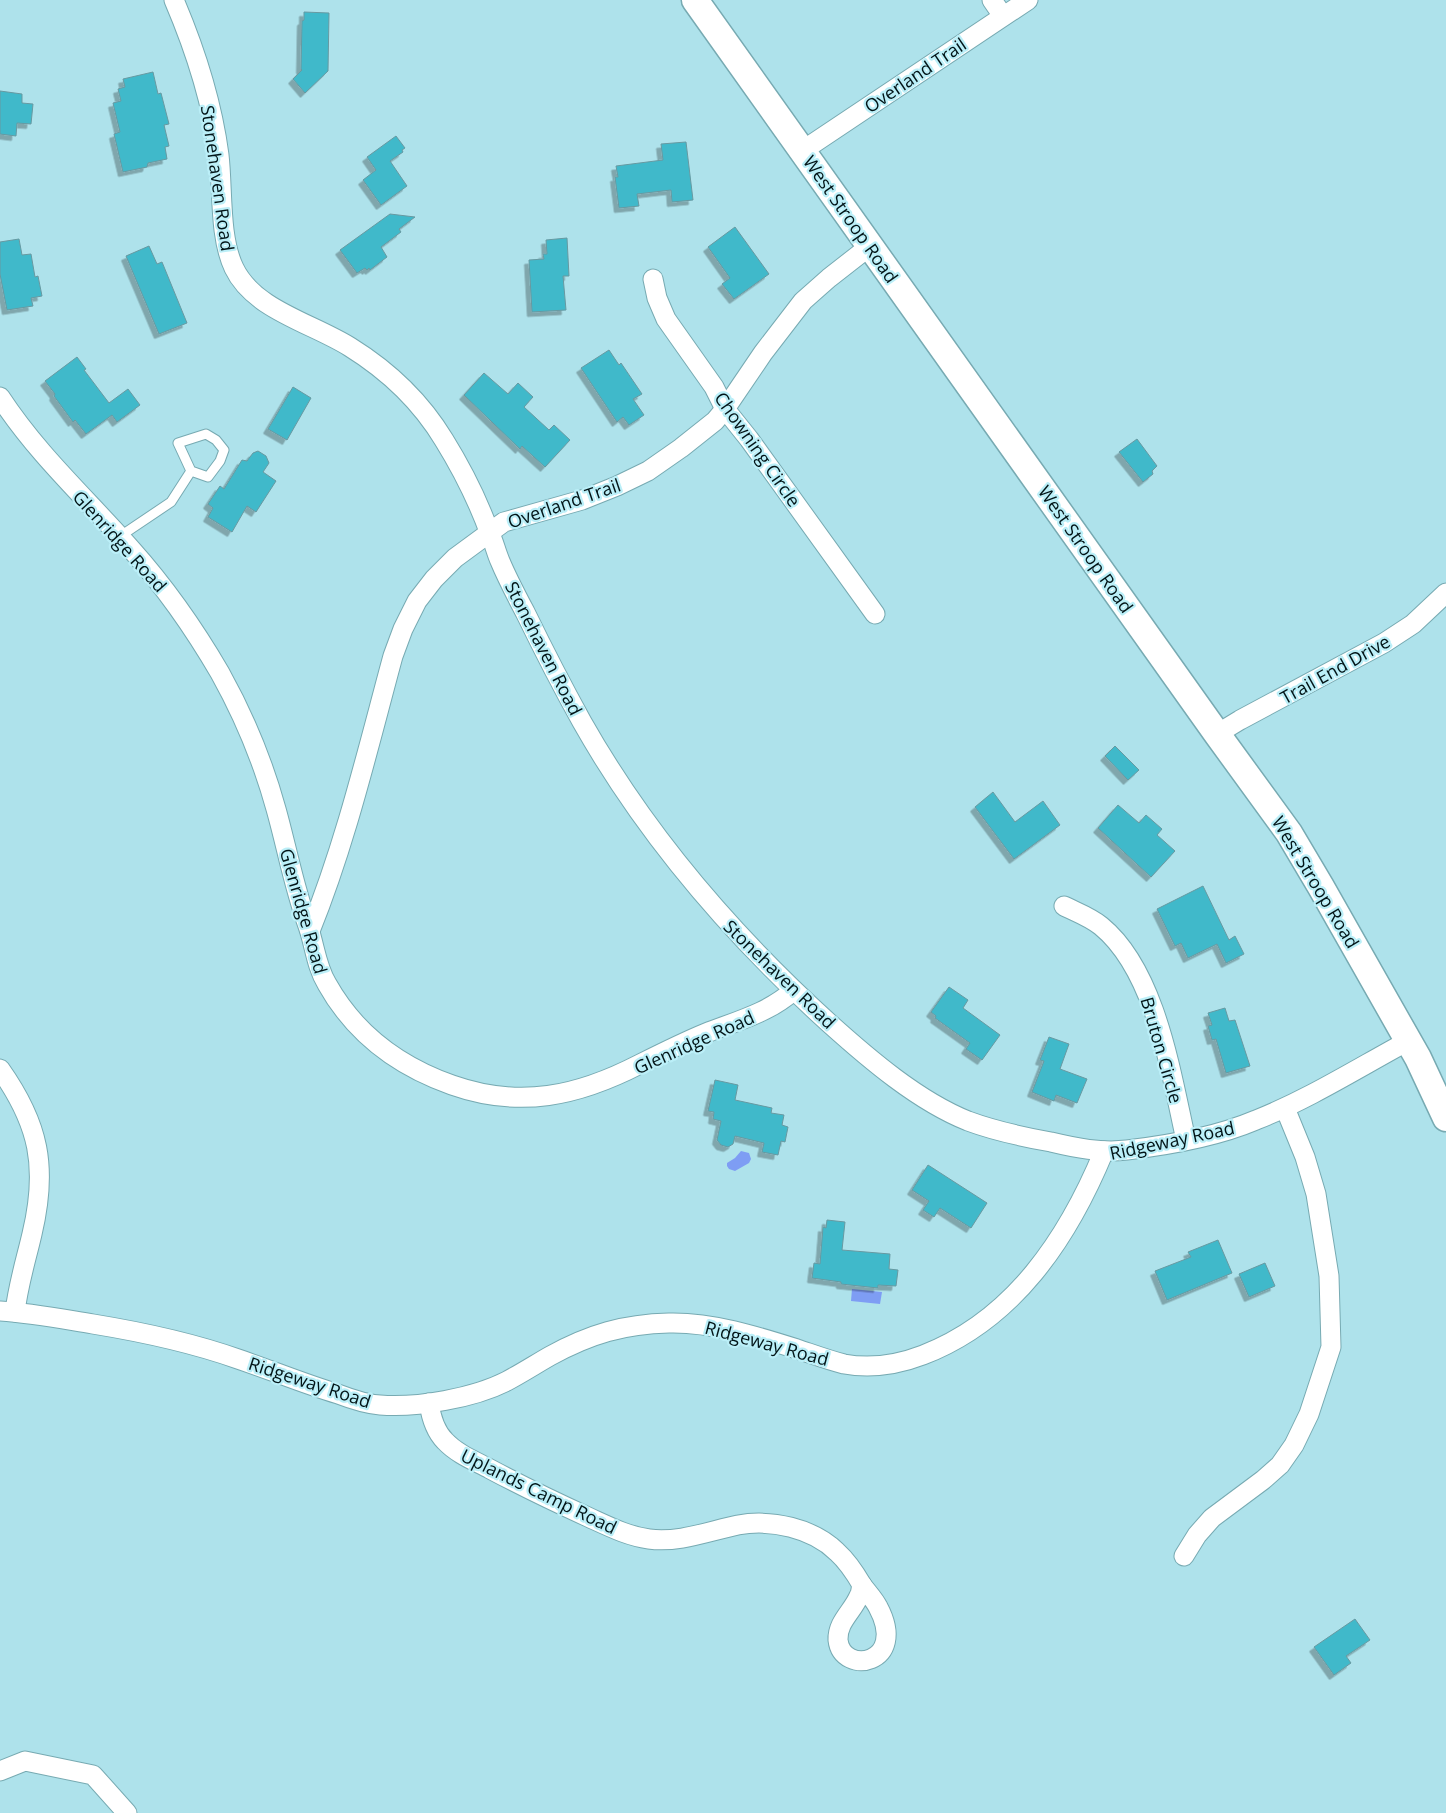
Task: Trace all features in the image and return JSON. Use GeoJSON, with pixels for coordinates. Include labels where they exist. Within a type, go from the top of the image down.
{"type":"FeatureCollection","features":[{"type":"Feature","properties":{"kind":"main road","name":"West Stroop Road"},"geometry":{"type":"LineString","coordinates":[[695,0],[1289,833],[1322,887],[1408,1041],[1440,1089],[1446,1118]]}},
{"type":"Feature","properties":{"kind":"street","name":"Stonehaven Road"},"geometry":{"type":"LineString","coordinates":[[174,0],[200,70],[213,122],[219,159],[228,252],[241,280],[255,296],[272,307],[317,328],[349,346],[375,364],[403,388],[428,416],[467,480],[490,533],[500,562],[582,722],[610,769],[650,828],[685,874],[727,923],[793,991],[868,1057],[897,1079],[940,1107],[969,1121],[1002,1132],[1081,1149],[1104,1151]]}},
{"type":"Feature","properties":{"kind":"street"},"geometry":{"type":"LineString","coordinates":[[992,0],[1003,16]]}},
{"type":"Feature","properties":{"kind":"street","name":"Overland Trail"},"geometry":{"type":"LineString","coordinates":[[802,151],[1028,0]]}},
{"type":"Feature","properties":{"kind":"street","name":"Overland Trail"},"geometry":{"type":"LineString","coordinates":[[310,931],[326,892],[342,843],[402,629],[434,579],[455,558],[504,522],[582,500],[617,486],[648,471],[682,448],[726,409],[763,353],[803,301],[870,246]]}},
{"type":"Feature","properties":{"kind":"street","name":"Chowning Circle"},"geometry":{"type":"LineString","coordinates":[[652,279],[657,298],[666,319],[714,387],[726,409],[749,438],[875,614]]}},
{"type":"Feature","properties":{"kind":"street","name":"Glenridge Road"},"geometry":{"type":"LineString","coordinates":[[0,397],[19,426],[58,473],[119,537],[160,584],[191,627],[221,675],[243,716],[259,756],[275,806],[297,896],[310,931],[320,970],[326,984],[343,1010],[361,1031],[380,1048],[405,1065],[464,1089],[494,1095],[525,1098],[556,1095],[584,1089],[610,1080],[703,1034],[768,1009],[782,1001],[793,991]]}},
{"type":"Feature","properties":{"kind":"street","name":"Trail End Drive"},"geometry":{"type":"LineString","coordinates":[[1217,734],[1384,643],[1413,624],[1446,593]]}},
{"type":"Feature","properties":{"kind":"street","name":"Bruton Circle"},"geometry":{"type":"LineString","coordinates":[[1064,906],[1100,925],[1130,959],[1146,991],[1156,1019],[1186,1140]]}},
{"type":"Feature","properties":{"kind":"street","name":"Ridgeway Road"},"geometry":{"type":"LineString","coordinates":[[7,1312],[144,1332],[193,1344],[240,1359],[311,1386],[358,1401],[379,1405],[429,1404],[485,1390],[507,1381],[572,1344],[604,1331],[631,1325],[671,1323],[702,1325],[762,1338],[841,1363],[862,1366],[880,1366],[905,1362],[937,1350],[968,1333],[987,1320],[1017,1292],[1043,1263],[1072,1219],[1104,1151],[1124,1151],[1186,1140],[1252,1122],[1285,1108],[1408,1041]]}},
{"type":"Feature","properties":{"kind":"street"},"geometry":{"type":"LineString","coordinates":[[0,1068],[16,1091],[28,1115],[36,1141],[40,1167],[32,1232],[18,1288],[7,1312]]}},
{"type":"Feature","properties":{"kind":"street"},"geometry":{"type":"LineString","coordinates":[[1184,1556],[1197,1535],[1212,1518],[1280,1465],[1294,1445],[1309,1414],[1331,1347],[1329,1276],[1316,1194],[1305,1157],[1285,1108]]}},
{"type":"Feature","properties":{"kind":"street","name":"Uplands Camp Road"},"geometry":{"type":"LineString","coordinates":[[429,1404],[432,1418],[440,1435],[446,1442],[464,1455],[506,1478],[619,1531],[647,1539],[664,1540],[684,1538],[740,1525],[765,1524],[785,1526],[826,1543],[837,1551],[850,1566],[862,1585]]}},
{"type":"Feature","properties":{"kind":"street"},"geometry":{"type":"LineString","coordinates":[[0,1771],[26,1761],[93,1775],[127,1813]]}},
{"type":"Feature","properties":{"kind":"lane"},"geometry":{"type":"LineString","coordinates":[[206,434],[216,440],[224,450],[220,461],[208,477],[191,471],[178,443],[206,434]]}},
{"type":"Feature","properties":{"kind":"lane"},"geometry":{"type":"LineString","coordinates":[[119,537],[171,502],[191,471]]}},
{"type":"Feature","properties":{"kind":"water"},"geometry":{"type":"Polygon","coordinates":[[[741,1151],[749,1153],[751,1159],[749,1163],[735,1171],[729,1169],[727,1163],[741,1151]]]}},
{"type":"Feature","properties":{"kind":"water"},"geometry":{"type":"Polygon","coordinates":[[[852,1289],[882,1292],[880,1304],[851,1301],[852,1289]]]}},
{"type":"Feature","properties":{"kind":"building"},"geometry":{"type":"Polygon","coordinates":[[[304,12],[329,13],[328,71],[305,93],[293,79],[302,70],[302,21],[304,20],[304,12]]]}},
{"type":"Feature","properties":{"kind":"building"},"geometry":{"type":"Polygon","coordinates":[[[153,72],[158,94],[161,93],[169,124],[164,125],[169,146],[165,147],[167,159],[148,163],[147,167],[123,172],[114,134],[120,132],[113,103],[121,101],[118,89],[125,87],[123,79],[153,72]]]}},
{"type":"Feature","properties":{"kind":"building"},"geometry":{"type":"Polygon","coordinates":[[[0,91],[22,94],[22,103],[33,104],[31,124],[17,123],[16,136],[0,134],[0,91]]]}},
{"type":"Feature","properties":{"kind":"building"},"geometry":{"type":"Polygon","coordinates":[[[396,136],[405,148],[402,150],[403,152],[390,161],[407,186],[381,205],[363,180],[376,170],[367,157],[396,136]]]}},
{"type":"Feature","properties":{"kind":"building"},"geometry":{"type":"Polygon","coordinates":[[[686,142],[693,200],[672,202],[671,190],[637,194],[639,206],[619,208],[615,177],[618,177],[616,166],[663,160],[661,144],[686,142]]]}},
{"type":"Feature","properties":{"kind":"building"},"geometry":{"type":"Polygon","coordinates":[[[390,214],[415,217],[399,229],[401,232],[381,247],[387,257],[370,270],[365,268],[357,273],[340,250],[390,214]]]}},
{"type":"Feature","properties":{"kind":"building"},"geometry":{"type":"Polygon","coordinates":[[[735,227],[769,274],[734,299],[722,284],[730,278],[708,247],[735,227]]]}},
{"type":"Feature","properties":{"kind":"building"},"geometry":{"type":"Polygon","coordinates":[[[567,238],[569,276],[563,276],[566,310],[532,312],[529,260],[544,259],[543,254],[547,254],[546,240],[567,238]]]}},
{"type":"Feature","properties":{"kind":"building"},"geometry":{"type":"Polygon","coordinates":[[[19,239],[22,255],[31,254],[35,277],[38,276],[42,296],[31,298],[33,306],[7,310],[0,274],[0,242],[19,239]]]}},
{"type":"Feature","properties":{"kind":"building"},"geometry":{"type":"Polygon","coordinates":[[[149,246],[157,264],[162,262],[187,323],[159,334],[126,256],[149,246]]]}},
{"type":"Feature","properties":{"kind":"building"},"geometry":{"type":"Polygon","coordinates":[[[609,350],[619,365],[621,363],[642,394],[633,399],[644,415],[629,425],[623,417],[617,422],[581,368],[609,350]]]}},
{"type":"Feature","properties":{"kind":"building"},"geometry":{"type":"Polygon","coordinates":[[[77,357],[86,369],[84,370],[109,403],[128,389],[140,405],[117,422],[112,415],[86,434],[75,420],[73,422],[45,381],[77,357]]]}},
{"type":"Feature","properties":{"kind":"building"},"geometry":{"type":"Polygon","coordinates":[[[484,373],[508,394],[518,383],[533,397],[524,407],[549,430],[554,425],[570,440],[545,467],[522,446],[520,449],[464,395],[484,373]]]}},
{"type":"Feature","properties":{"kind":"building"},"geometry":{"type":"Polygon","coordinates":[[[293,387],[311,398],[287,440],[268,429],[293,387]]]}},
{"type":"Feature","properties":{"kind":"building"},"geometry":{"type":"Polygon","coordinates":[[[1137,439],[1157,466],[1152,471],[1153,474],[1143,482],[1119,452],[1137,439]]]}},
{"type":"Feature","properties":{"kind":"building"},"geometry":{"type":"Polygon","coordinates":[[[258,451],[266,456],[269,463],[263,472],[276,481],[256,512],[247,506],[232,532],[208,517],[213,508],[208,504],[220,486],[224,489],[242,460],[247,461],[253,453],[258,451]]]}},
{"type":"Feature","properties":{"kind":"building"},"geometry":{"type":"Polygon","coordinates":[[[1115,746],[1139,770],[1128,780],[1105,756],[1115,746]]]}},
{"type":"Feature","properties":{"kind":"building"},"geometry":{"type":"Polygon","coordinates":[[[993,792],[1015,822],[1043,801],[1060,825],[1014,859],[975,807],[993,792]]]}},
{"type":"Feature","properties":{"kind":"building"},"geometry":{"type":"Polygon","coordinates":[[[1118,805],[1139,823],[1146,815],[1162,829],[1157,835],[1175,851],[1151,877],[1098,828],[1118,805]]]}},
{"type":"Feature","properties":{"kind":"building"},"geometry":{"type":"Polygon","coordinates":[[[1203,886],[1229,940],[1235,936],[1244,954],[1226,963],[1217,944],[1188,958],[1181,943],[1175,946],[1157,909],[1203,886]]]}},
{"type":"Feature","properties":{"kind":"building"},"geometry":{"type":"Polygon","coordinates":[[[949,987],[968,1000],[963,1008],[1000,1035],[982,1060],[966,1049],[970,1043],[935,1018],[936,1016],[931,1012],[949,987]]]}},
{"type":"Feature","properties":{"kind":"building"},"geometry":{"type":"Polygon","coordinates":[[[1225,1008],[1229,1021],[1235,1020],[1250,1066],[1226,1073],[1216,1039],[1212,1040],[1208,1026],[1212,1025],[1208,1013],[1225,1008]]]}},
{"type":"Feature","properties":{"kind":"building"},"geometry":{"type":"Polygon","coordinates":[[[1049,1037],[1069,1044],[1060,1069],[1087,1079],[1077,1103],[1056,1095],[1054,1101],[1032,1092],[1044,1061],[1040,1060],[1049,1037]]]}},
{"type":"Feature","properties":{"kind":"building"},"geometry":{"type":"Polygon","coordinates":[[[715,1080],[738,1085],[735,1100],[772,1108],[771,1113],[784,1115],[782,1125],[788,1127],[785,1142],[781,1141],[778,1155],[762,1152],[764,1143],[735,1136],[733,1144],[728,1147],[721,1145],[717,1140],[721,1121],[713,1119],[714,1112],[708,1111],[715,1080]]]}},
{"type":"Feature","properties":{"kind":"building"},"geometry":{"type":"Polygon","coordinates":[[[928,1165],[987,1203],[971,1228],[940,1208],[934,1217],[923,1210],[929,1201],[912,1190],[928,1165]]]}},
{"type":"Feature","properties":{"kind":"building"},"geometry":{"type":"Polygon","coordinates":[[[827,1220],[845,1222],[842,1250],[890,1254],[889,1269],[898,1270],[896,1286],[878,1285],[878,1288],[841,1284],[841,1282],[812,1278],[814,1263],[820,1264],[823,1227],[826,1228],[827,1220]]]}},
{"type":"Feature","properties":{"kind":"building"},"geometry":{"type":"Polygon","coordinates":[[[1218,1240],[1232,1273],[1167,1300],[1155,1271],[1191,1257],[1188,1252],[1218,1240]]]}},
{"type":"Feature","properties":{"kind":"building"},"geometry":{"type":"Polygon","coordinates":[[[1265,1263],[1275,1286],[1249,1297],[1239,1274],[1265,1263]]]}},
{"type":"Feature","properties":{"kind":"building"},"geometry":{"type":"Polygon","coordinates":[[[1355,1619],[1370,1640],[1346,1656],[1351,1663],[1334,1675],[1314,1647],[1355,1619]]]}}]}
